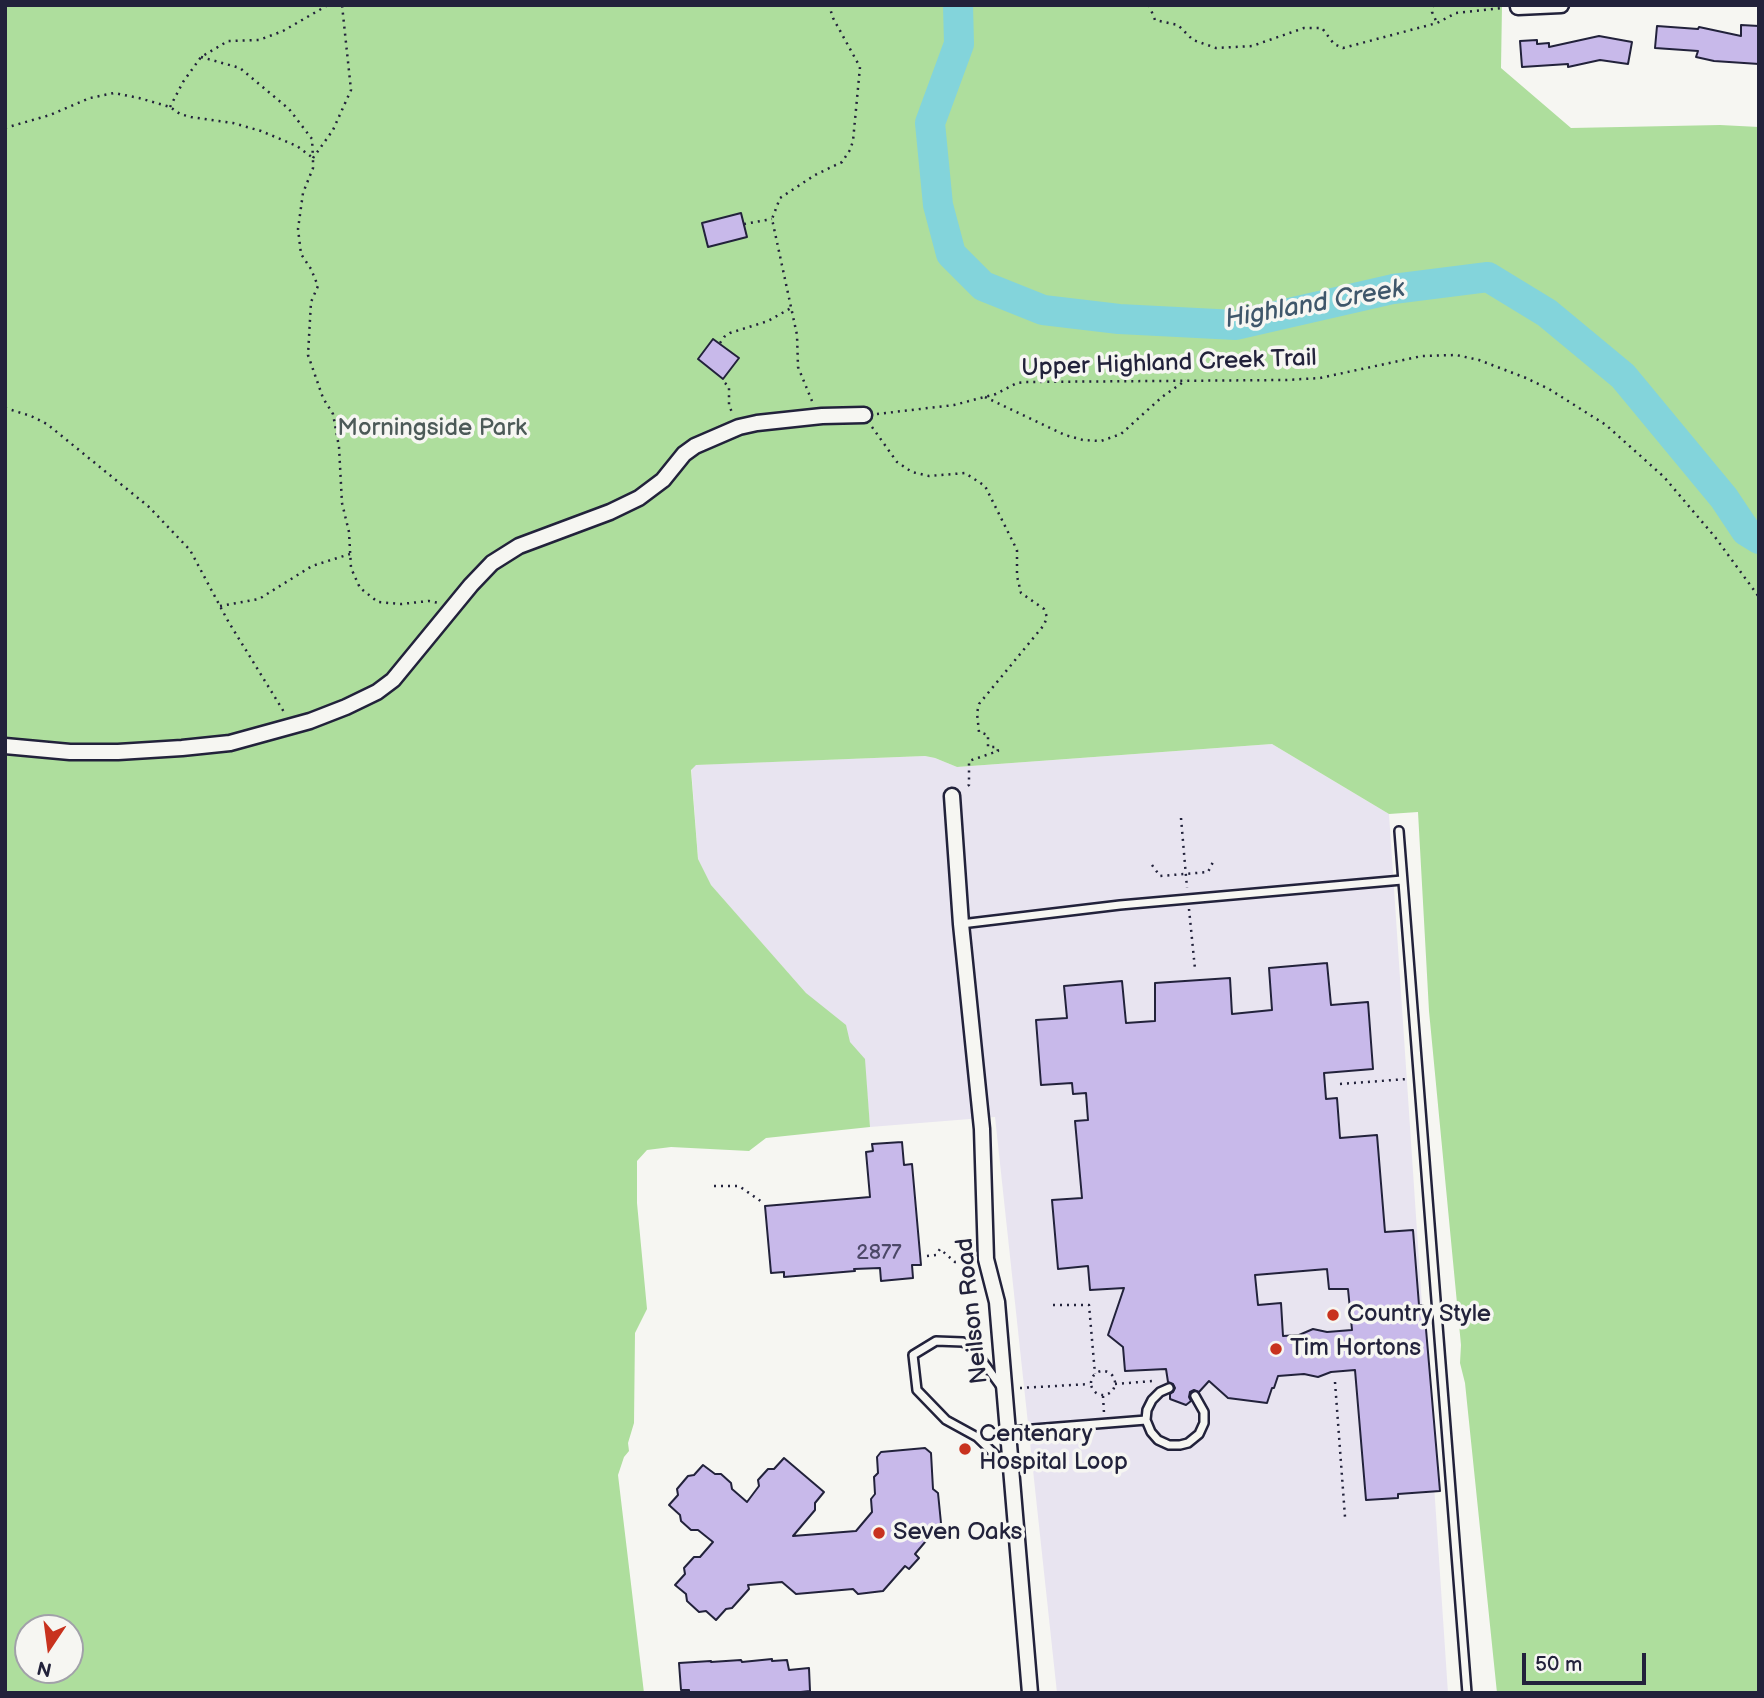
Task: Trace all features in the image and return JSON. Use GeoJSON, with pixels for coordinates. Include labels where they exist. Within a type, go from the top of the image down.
{"type":"FeatureCollection","features":[{"type":"Feature","properties":{"kind":"street"},"geometry":{"type":"LineString","coordinates":[[1518,7],[1561,5]]}},
{"type":"Feature","properties":{"kind":"street"},"geometry":{"type":"LineString","coordinates":[[5,746],[70,752],[118,752],[230,743],[293,726],[346,707],[377,692],[393,680],[471,585],[492,564],[519,546],[611,512],[639,498],[663,480],[684,454],[695,446],[757,422],[864,415]]}},
{"type":"Feature","properties":{"kind":"street","name":"Neilson Road"},"geometry":{"type":"LineString","coordinates":[[952,796],[961,924],[982,1129],[986,1259],[997,1302],[1030,1693]]}},
{"type":"Feature","properties":{"kind":"lane"},"geometry":{"type":"LineString","coordinates":[[1399,831],[1467,1693]]}},
{"type":"Feature","properties":{"kind":"lane"},"geometry":{"type":"LineString","coordinates":[[961,924],[1120,905],[1402,880]]}},
{"type":"Feature","properties":{"kind":"lane"},"geometry":{"type":"LineString","coordinates":[[1005,1390],[973,1348],[962,1342],[936,1341],[913,1355],[918,1390],[946,1420],[977,1437],[1011,1470]]}},
{"type":"Feature","properties":{"kind":"lane"},"geometry":{"type":"LineString","coordinates":[[1167,1389],[1152,1400],[1146,1420],[1158,1440],[1169,1445],[1180,1446],[1199,1434],[1204,1423],[1204,1412],[1195,1396]]}},
{"type":"Feature","properties":{"kind":"lane"},"geometry":{"type":"LineString","coordinates":[[1008,1431],[1146,1420]]}},
{"type":"Feature","properties":{"kind":"path"},"geometry":{"type":"LineString","coordinates":[[170,107],[183,82],[201,57],[228,41],[259,40],[283,31],[328,5]]}},
{"type":"Feature","properties":{"kind":"path"},"geometry":{"type":"LineString","coordinates":[[313,158],[333,130],[351,90],[341,5]]}},
{"type":"Feature","properties":{"kind":"path"},"geometry":{"type":"LineString","coordinates":[[821,416],[809,396],[798,367],[797,335],[772,219],[780,198],[815,175],[842,162],[853,141],[860,67],[833,18],[829,5]]}},
{"type":"Feature","properties":{"kind":"path"},"geometry":{"type":"LineString","coordinates":[[1149,5],[1155,19],[1178,25],[1193,40],[1216,48],[1252,46],[1304,28],[1322,28],[1334,44],[1343,48],[1437,23],[1456,13],[1518,7]]}},
{"type":"Feature","properties":{"kind":"path"},"geometry":{"type":"LineString","coordinates":[[1433,5],[1432,12],[1437,23]]}},
{"type":"Feature","properties":{"kind":"path"},"geometry":{"type":"LineString","coordinates":[[201,57],[240,68],[289,109],[312,139],[313,168],[303,192],[298,229],[301,254],[318,286],[312,302],[308,355],[323,398],[333,414],[339,447],[342,503],[349,532],[351,568],[360,588],[378,602],[401,604],[429,601],[455,606]]}},
{"type":"Feature","properties":{"kind":"path"},"geometry":{"type":"LineString","coordinates":[[5,128],[50,115],[90,98],[114,93],[170,107],[191,117],[233,123],[261,131],[297,146],[313,158]]}},
{"type":"Feature","properties":{"kind":"path"},"geometry":{"type":"LineString","coordinates":[[744,224],[772,219]]}},
{"type":"Feature","properties":{"kind":"path"},"geometry":{"type":"LineString","coordinates":[[720,343],[730,333],[768,321],[791,308]]}},
{"type":"Feature","properties":{"kind":"path","name":"Upper Highland Creek Trail"},"geometry":{"type":"LineString","coordinates":[[864,415],[954,405],[1026,382],[1320,378],[1422,356],[1455,355],[1479,360],[1526,378],[1562,396],[1617,434],[1672,487],[1715,537],[1759,597]]}},
{"type":"Feature","properties":{"kind":"path"},"geometry":{"type":"LineString","coordinates":[[985,397],[1065,435],[1083,440],[1101,440],[1121,434],[1162,397],[1187,380]]}},
{"type":"Feature","properties":{"kind":"path"},"geometry":{"type":"LineString","coordinates":[[724,383],[729,387],[729,406],[739,427]]}},
{"type":"Feature","properties":{"kind":"path"},"geometry":{"type":"LineString","coordinates":[[5,408],[47,424],[149,507],[190,550],[220,606],[293,726]]}},
{"type":"Feature","properties":{"kind":"path"},"geometry":{"type":"LineString","coordinates":[[864,415],[897,461],[912,472],[929,476],[965,473],[985,486],[1017,550],[1017,576],[1021,593],[1044,609],[1046,617],[1044,625],[979,704],[976,713],[979,732],[988,735],[988,747],[997,747],[998,751],[969,761],[968,785],[952,796]]}},
{"type":"Feature","properties":{"kind":"path"},"geometry":{"type":"LineString","coordinates":[[220,606],[258,599],[312,566],[350,554]]}},
{"type":"Feature","properties":{"kind":"path"},"geometry":{"type":"LineString","coordinates":[[1181,818],[1195,968]]}},
{"type":"Feature","properties":{"kind":"path"},"geometry":{"type":"LineString","coordinates":[[1152,865],[1160,876],[1208,873],[1213,862]]}},
{"type":"Feature","properties":{"kind":"path"},"geometry":{"type":"LineString","coordinates":[[1340,1084],[1418,1078]]}},
{"type":"Feature","properties":{"kind":"path"},"geometry":{"type":"LineString","coordinates":[[714,1186],[739,1185],[762,1202]]}},
{"type":"Feature","properties":{"kind":"path"},"geometry":{"type":"LineString","coordinates":[[926,1256],[936,1255],[940,1249],[955,1262],[986,1259]]}},
{"type":"Feature","properties":{"kind":"path"},"geometry":{"type":"LineString","coordinates":[[1053,1305],[1089,1305],[1095,1374]]}},
{"type":"Feature","properties":{"kind":"path"},"geometry":{"type":"LineString","coordinates":[[1102,1371],[1110,1373],[1115,1384],[1110,1393],[1103,1395],[1096,1393],[1090,1384],[1092,1377],[1102,1371]]}},
{"type":"Feature","properties":{"kind":"path"},"geometry":{"type":"LineString","coordinates":[[1115,1384],[1162,1380],[1167,1389]]}},
{"type":"Feature","properties":{"kind":"path"},"geometry":{"type":"LineString","coordinates":[[1335,1382],[1345,1517]]}},
{"type":"Feature","properties":{"kind":"path"},"geometry":{"type":"LineString","coordinates":[[1005,1390],[1090,1384]]}},
{"type":"Feature","properties":{"kind":"path"},"geometry":{"type":"LineString","coordinates":[[1103,1395],[1105,1424]]}},
{"type":"Feature","properties":{"kind":"shaded area"},"geometry":{"type":"Polygon","coordinates":[[[1272,744],[1389,814],[1448,1693],[1057,1693],[995,1117],[870,1127],[864,1059],[699,872],[691,765],[925,756],[957,767],[1272,744]]]}},
{"type":"Feature","properties":{"kind":"green space","name":"Morningside Park"},"geometry":{"type":"Polygon","coordinates":[[[5,5],[1502,5],[1501,68],[1571,128],[1720,125],[1759,127],[1759,1693],[1497,1693],[1465,1383],[1460,1363],[1461,1345],[1429,1011],[1418,812],[1389,814],[1272,744],[957,767],[925,756],[696,765],[691,770],[698,859],[711,885],[806,993],[846,1025],[850,1042],[865,1059],[870,1127],[766,1138],[749,1151],[671,1147],[647,1150],[637,1161],[637,1203],[647,1309],[635,1333],[634,1423],[628,1443],[629,1451],[618,1475],[644,1693],[5,1693],[5,5]]]}},
{"type":"Feature","properties":{"kind":"building"},"geometry":{"type":"Polygon","coordinates":[[[1741,25],[1759,26],[1759,64],[1714,61],[1696,57],[1698,51],[1655,48],[1657,26],[1699,27],[1741,36],[1741,25]]]}},
{"type":"Feature","properties":{"kind":"building"},"geometry":{"type":"Polygon","coordinates":[[[1599,36],[1632,42],[1628,64],[1600,60],[1568,67],[1568,64],[1522,67],[1520,41],[1537,40],[1537,44],[1549,43],[1549,47],[1599,36]]]}},
{"type":"Feature","properties":{"kind":"building"},"geometry":{"type":"Polygon","coordinates":[[[741,213],[747,237],[708,247],[702,223],[741,213]]]}},
{"type":"Feature","properties":{"kind":"building"},"geometry":{"type":"Polygon","coordinates":[[[713,339],[739,358],[723,379],[698,359],[713,339]]]}},
{"type":"Feature","properties":{"kind":"building"},"geometry":{"type":"Polygon","coordinates":[[[1327,963],[1331,1005],[1368,1002],[1373,1069],[1324,1073],[1326,1099],[1337,1098],[1340,1138],[1377,1135],[1385,1232],[1413,1230],[1419,1305],[1424,1306],[1440,1491],[1366,1500],[1355,1370],[1331,1372],[1318,1377],[1304,1374],[1278,1376],[1267,1403],[1228,1398],[1209,1381],[1199,1392],[1190,1392],[1191,1401],[1186,1405],[1170,1399],[1175,1388],[1168,1382],[1166,1369],[1125,1371],[1123,1347],[1108,1335],[1124,1288],[1090,1290],[1088,1266],[1058,1269],[1052,1200],[1082,1198],[1075,1121],[1088,1120],[1086,1093],[1073,1094],[1072,1083],[1041,1085],[1036,1020],[1067,1018],[1064,986],[1122,981],[1126,1023],[1155,1021],[1155,983],[1230,978],[1232,1014],[1272,1010],[1269,968],[1327,963]],[[1327,1269],[1255,1275],[1258,1305],[1281,1303],[1283,1336],[1299,1335],[1313,1329],[1327,1332],[1352,1330],[1348,1289],[1329,1289],[1327,1269]]]}},
{"type":"Feature","properties":{"kind":"building"},"geometry":{"type":"Polygon","coordinates":[[[902,1142],[904,1165],[912,1164],[921,1265],[912,1265],[913,1278],[881,1281],[880,1268],[784,1277],[784,1272],[771,1273],[765,1206],[870,1197],[866,1152],[873,1151],[872,1144],[902,1142]]]}},
{"type":"Feature","properties":{"kind":"building","name":"Seven Oaks"},"geometry":{"type":"Polygon","coordinates":[[[925,1448],[931,1453],[933,1489],[938,1493],[941,1523],[915,1554],[919,1558],[909,1569],[905,1566],[883,1591],[858,1594],[853,1589],[796,1594],[782,1582],[748,1585],[749,1589],[732,1608],[726,1609],[716,1620],[706,1611],[699,1612],[687,1601],[686,1594],[675,1585],[685,1574],[684,1568],[694,1557],[700,1557],[713,1542],[698,1530],[691,1530],[669,1505],[688,1476],[694,1475],[703,1465],[715,1474],[721,1474],[731,1483],[732,1489],[747,1502],[759,1486],[758,1480],[784,1458],[824,1492],[815,1503],[815,1510],[793,1536],[856,1531],[872,1512],[874,1477],[878,1473],[877,1457],[881,1452],[925,1448]]]}},
{"type":"Feature","properties":{"kind":"building"},"geometry":{"type":"Polygon","coordinates":[[[787,1660],[789,1670],[809,1668],[810,1691],[689,1693],[689,1690],[681,1690],[679,1663],[787,1660]]]}},
{"type":"Feature","properties":{"kind":"waterway","name":"Highland Creek"},"geometry":{"type":"LineString","coordinates":[[958,5],[959,44],[930,123],[938,205],[951,254],[983,286],[1043,310],[1119,319],[1236,325],[1393,289],[1488,277],[1547,313],[1623,376],[1724,498],[1746,531],[1759,539]]}},
{"type":"Feature","properties":{"kind":"place","name":"Country Style"},"geometry":{"type":"Point","coordinates":[1333,1315]}},
{"type":"Feature","properties":{"kind":"place","name":"Tim Hortons"},"geometry":{"type":"Point","coordinates":[1276,1349]}},
{"type":"Feature","properties":{"kind":"place","name":"Centenary Hospital Loop"},"geometry":{"type":"Point","coordinates":[965,1449]}},
{"type":"Feature","properties":{"kind":"place","name":"Seven Oaks"},"geometry":{"type":"Point","coordinates":[879,1533]}}]}
